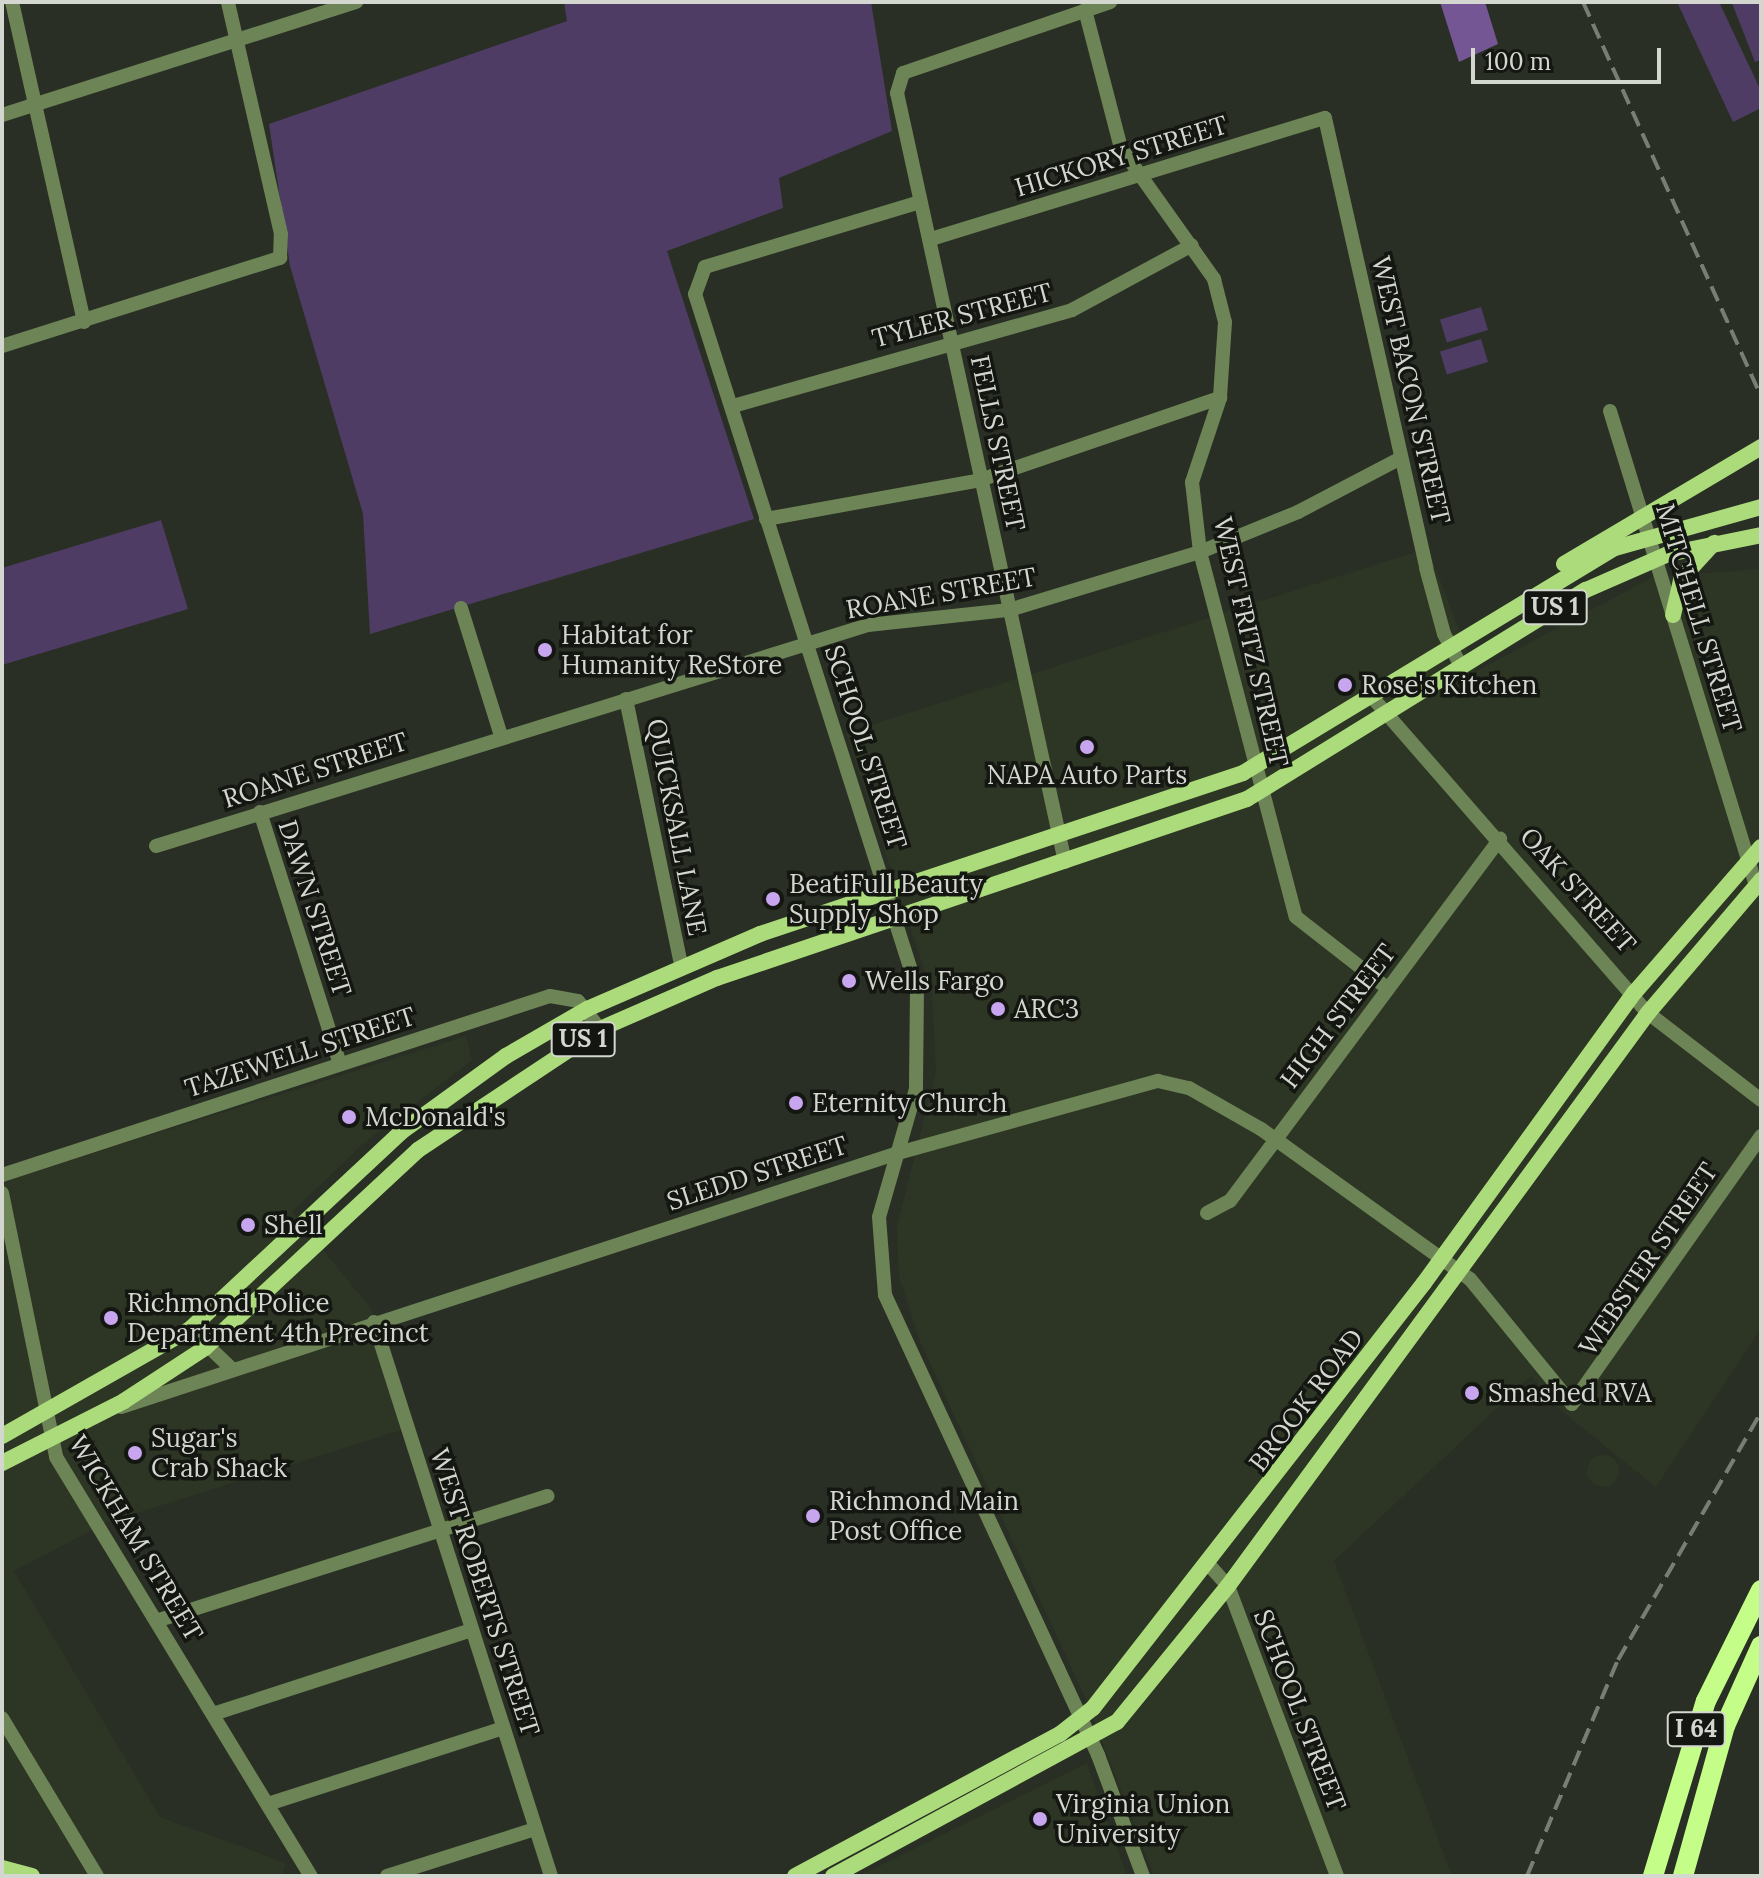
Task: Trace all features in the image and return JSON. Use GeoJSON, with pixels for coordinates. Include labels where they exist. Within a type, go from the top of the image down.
{"type":"FeatureCollection","features":[{"type":"Feature","properties":{"kind":"highway","name":"I 64"},"geometry":{"type":"LineString","coordinates":[[1653,1876],[1706,1701],[1761,1590]]}},
{"type":"Feature","properties":{"kind":"highway","name":"I 64"},"geometry":{"type":"LineString","coordinates":[[1683,1876],[1725,1726],[1761,1646]]}},
{"type":"Feature","properties":{"kind":"main road"},"geometry":{"type":"LineString","coordinates":[[1521,601],[1555,570],[1761,447]]}},
{"type":"Feature","properties":{"kind":"main road","name":"US 1"},"geometry":{"type":"LineString","coordinates":[[2,1436],[50,1412],[190,1329],[401,1132],[506,1056],[587,1009],[681,965],[1254,768],[1521,601],[1647,535],[1761,507]]}},
{"type":"Feature","properties":{"kind":"main road","name":"US 1"},"geometry":{"type":"LineString","coordinates":[[2,1463],[104,1412],[205,1348],[418,1150],[600,1029],[698,985],[1263,792],[1389,716],[1565,601],[1655,558],[1716,541],[1761,535]]}},
{"type":"Feature","properties":{"kind":"main road"},"geometry":{"type":"LineString","coordinates":[[1673,615],[1683,576],[1716,541]]}},
{"type":"Feature","properties":{"kind":"main road","name":"BROOK ROAD"},"geometry":{"type":"LineString","coordinates":[[795,1876],[1080,1719],[1210,1566],[1443,1259],[1635,992],[1748,858],[1761,847]]}},
{"type":"Feature","properties":{"kind":"main road","name":"BROOK ROAD"},"geometry":{"type":"LineString","coordinates":[[833,1876],[1092,1742],[1124,1714],[1228,1586],[1648,1013],[1759,882]]}},
{"type":"Feature","properties":{"kind":"main road"},"geometry":{"type":"LineString","coordinates":[[2,1868],[32,1876]]}},
{"type":"Feature","properties":{"kind":"street"},"geometry":{"type":"LineString","coordinates":[[12,2],[84,322]]}},
{"type":"Feature","properties":{"kind":"street"},"geometry":{"type":"LineString","coordinates":[[2,346],[273,264],[281,234],[228,2]]}},
{"type":"Feature","properties":{"kind":"street"},"geometry":{"type":"LineString","coordinates":[[2,115],[356,2]]}},
{"type":"Feature","properties":{"kind":"street"},"geometry":{"type":"LineString","coordinates":[[1085,10],[1110,2]]}},
{"type":"Feature","properties":{"kind":"street","name":"FELLS STREET"},"geometry":{"type":"LineString","coordinates":[[1065,862],[980,480],[931,239],[920,202],[899,81],[903,73],[1085,10]]}},
{"type":"Feature","properties":{"kind":"street","name":"WEST FRITZ STREET"},"geometry":{"type":"LineString","coordinates":[[1085,10],[1121,148],[1214,279],[1225,322],[1220,398],[1192,482],[1200,552],[1254,768],[1298,922],[1387,988]]}},
{"type":"Feature","properties":{"kind":"street","name":"HICKORY STREET"},"geometry":{"type":"LineString","coordinates":[[931,239],[1325,118]]}},
{"type":"Feature","properties":{"kind":"street","name":"WEST BACON STREET"},"geometry":{"type":"LineString","coordinates":[[1325,118],[1401,458],[1449,647],[1462,668]]}},
{"type":"Feature","properties":{"kind":"street","name":"SCHOOL STREET"},"geometry":{"type":"LineString","coordinates":[[920,202],[705,267],[696,279],[766,519],[914,974],[921,1044],[898,1153],[879,1217],[885,1295],[1092,1742],[1143,1876]]}},
{"type":"Feature","properties":{"kind":"street","name":"TYLER STREET"},"geometry":{"type":"LineString","coordinates":[[733,406],[952,341],[1072,310],[1192,245]]}},
{"type":"Feature","properties":{"kind":"street"},"geometry":{"type":"LineString","coordinates":[[766,519],[980,480],[1220,398]]}},
{"type":"Feature","properties":{"kind":"street","name":"MITCHELL STREET"},"geometry":{"type":"LineString","coordinates":[[1610,411],[1748,858],[1759,882]]}},
{"type":"Feature","properties":{"kind":"street","name":"ROANE STREET"},"geometry":{"type":"LineString","coordinates":[[156,846],[808,642],[896,620],[1009,610],[1200,552],[1298,512],[1401,458]]}},
{"type":"Feature","properties":{"kind":"street"},"geometry":{"type":"LineString","coordinates":[[461,608],[501,736]]}},
{"type":"Feature","properties":{"kind":"street","name":"OAK STREET"},"geometry":{"type":"LineString","coordinates":[[1372,697],[1635,992],[1648,1013],[1761,1100]]}},
{"type":"Feature","properties":{"kind":"street","name":"QUICKSALL LANE"},"geometry":{"type":"LineString","coordinates":[[626,699],[681,965]]}},
{"type":"Feature","properties":{"kind":"street","name":"DAWN STREET"},"geometry":{"type":"LineString","coordinates":[[260,812],[340,1064]]}},
{"type":"Feature","properties":{"kind":"street","name":"HIGH STREET"},"geometry":{"type":"LineString","coordinates":[[1207,1213],[1230,1201],[1500,839]]}},
{"type":"Feature","properties":{"kind":"street","name":"TAZEWELL STREET"},"geometry":{"type":"LineString","coordinates":[[2,1175],[556,994],[587,1009]]}},
{"type":"Feature","properties":{"kind":"street"},"geometry":{"type":"LineString","coordinates":[[587,1009],[600,1029]]}},
{"type":"Feature","properties":{"kind":"street","name":"SLEDD STREET"},"geometry":{"type":"LineString","coordinates":[[104,1412],[898,1153],[1158,1081],[1189,1088],[1276,1139],[1459,1271],[1572,1404]]}},
{"type":"Feature","properties":{"kind":"street","name":"WEBSTER STREET"},"geometry":{"type":"LineString","coordinates":[[1572,1404],[1761,1136]]}},
{"type":"Feature","properties":{"kind":"street","name":"WICKHAM STREET"},"geometry":{"type":"LineString","coordinates":[[2,1193],[50,1412],[49,1440],[311,1876]]}},
{"type":"Feature","properties":{"kind":"street","name":"WEST ROBERTS STREET"},"geometry":{"type":"LineString","coordinates":[[374,1322],[551,1876]]}},
{"type":"Feature","properties":{"kind":"street"},"geometry":{"type":"LineString","coordinates":[[190,1329],[205,1348],[232,1369]]}},
{"type":"Feature","properties":{"kind":"street"},"geometry":{"type":"LineString","coordinates":[[156,1621],[548,1496]]}},
{"type":"Feature","properties":{"kind":"street","name":"SCHOOL STREET"},"geometry":{"type":"LineString","coordinates":[[1210,1566],[1228,1586],[1337,1876]]}},
{"type":"Feature","properties":{"kind":"street"},"geometry":{"type":"LineString","coordinates":[[213,1714],[471,1630]]}},
{"type":"Feature","properties":{"kind":"street"},"geometry":{"type":"LineString","coordinates":[[2,1718],[97,1876]]}},
{"type":"Feature","properties":{"kind":"street"},"geometry":{"type":"LineString","coordinates":[[268,1804],[503,1728]]}},
{"type":"Feature","properties":{"kind":"street"},"geometry":{"type":"LineString","coordinates":[[387,1876],[535,1829]]}},
{"type":"Feature","properties":{"kind":"shaded area"},"geometry":{"type":"Polygon","coordinates":[[[564,2],[871,2],[892,131],[779,178],[783,208],[667,251],[754,519],[370,634],[363,514],[290,266],[269,124],[567,21],[564,2]]]}},
{"type":"Feature","properties":{"kind":"shaded area"},"geometry":{"type":"Polygon","coordinates":[[[1440,2],[1485,2],[1498,44],[1459,62],[1440,2]]]}},
{"type":"Feature","properties":{"kind":"shaded area"},"geometry":{"type":"Polygon","coordinates":[[[1677,2],[1719,2],[1761,91],[1761,108],[1733,122],[1677,2]]]}},
{"type":"Feature","properties":{"kind":"shaded area"},"geometry":{"type":"Polygon","coordinates":[[[1761,2],[1761,60],[1755,62],[1732,3],[1761,2]]]}},
{"type":"Feature","properties":{"kind":"shaded area"},"geometry":{"type":"Polygon","coordinates":[[[1481,307],[1488,330],[1447,343],[1440,320],[1481,307]]]}},
{"type":"Feature","properties":{"kind":"shaded area"},"geometry":{"type":"Polygon","coordinates":[[[1481,339],[1488,362],[1447,375],[1440,352],[1481,339]]]}},
{"type":"Feature","properties":{"kind":"shaded area"},"geometry":{"type":"Polygon","coordinates":[[[161,520],[188,609],[2,665],[2,568],[161,520]]]}},
{"type":"Feature","properties":{"kind":"shaded area"},"geometry":{"type":"Polygon","coordinates":[[[1428,548],[1475,672],[1653,577],[1761,569],[1761,1328],[1656,1487],[1558,1408],[1531,1376],[1334,1561],[1452,1876],[1154,1876],[1084,1695],[919,1339],[899,1276],[897,1226],[936,1072],[932,993],[846,733],[1428,548]]]}},
{"type":"Feature","properties":{"kind":"shaded area"},"geometry":{"type":"Polygon","coordinates":[[[466,1036],[472,1060],[365,1142],[292,1212],[372,1310],[411,1427],[108,1522],[14,1571],[160,1817],[286,1863],[282,1876],[2,1876],[2,1182],[466,1036]]]}},
{"type":"Feature","properties":{"kind":"shaded area"},"geometry":{"type":"Polygon","coordinates":[[[1603,1455],[1614,1460],[1619,1471],[1614,1482],[1603,1487],[1592,1482],[1587,1471],[1592,1460],[1603,1455]]]}},
{"type":"Feature","properties":{"kind":"shaded area","name":"Virginia Union University"},"geometry":{"type":"Polygon","coordinates":[[[1087,1763],[1127,1876],[859,1876],[1087,1763]]]}},
{"type":"Feature","properties":{"kind":"railway"},"geometry":{"type":"LineString","coordinates":[[1583,2],[1761,396]]}},
{"type":"Feature","properties":{"kind":"railway"},"geometry":{"type":"LineString","coordinates":[[1527,1876],[1618,1660],[1761,1412]]}},
{"type":"Feature","properties":{"kind":"place","name":"Habitat for Humanity ReStore"},"geometry":{"type":"Point","coordinates":[545,650]}},
{"type":"Feature","properties":{"kind":"place","name":"Rose's Kitchen"},"geometry":{"type":"Point","coordinates":[1345,685]}},
{"type":"Feature","properties":{"kind":"place","name":"NAPA Auto Parts"},"geometry":{"type":"Point","coordinates":[1087,747]}},
{"type":"Feature","properties":{"kind":"place","name":"BeatiFull Beauty Supply Shop"},"geometry":{"type":"Point","coordinates":[773,899]}},
{"type":"Feature","properties":{"kind":"place","name":"Wells Fargo"},"geometry":{"type":"Point","coordinates":[849,981]}},
{"type":"Feature","properties":{"kind":"place","name":"ARC3"},"geometry":{"type":"Point","coordinates":[998,1009]}},
{"type":"Feature","properties":{"kind":"place","name":"Eternity Church"},"geometry":{"type":"Point","coordinates":[796,1103]}},
{"type":"Feature","properties":{"kind":"place","name":"McDonald's"},"geometry":{"type":"Point","coordinates":[349,1117]}},
{"type":"Feature","properties":{"kind":"place","name":"Shell"},"geometry":{"type":"Point","coordinates":[248,1225]}},
{"type":"Feature","properties":{"kind":"place","name":"Richmond Police Department 4th Precinct"},"geometry":{"type":"Point","coordinates":[111,1318]}},
{"type":"Feature","properties":{"kind":"place","name":"Smashed RVA"},"geometry":{"type":"Point","coordinates":[1472,1393]}},
{"type":"Feature","properties":{"kind":"place","name":"Sugar's Crab Shack"},"geometry":{"type":"Point","coordinates":[135,1453]}},
{"type":"Feature","properties":{"kind":"place","name":"Richmond Main Post Office"},"geometry":{"type":"Point","coordinates":[813,1516]}},
{"type":"Feature","properties":{"kind":"place","name":"Virginia Union University"},"geometry":{"type":"Point","coordinates":[1040,1819]}}]}
